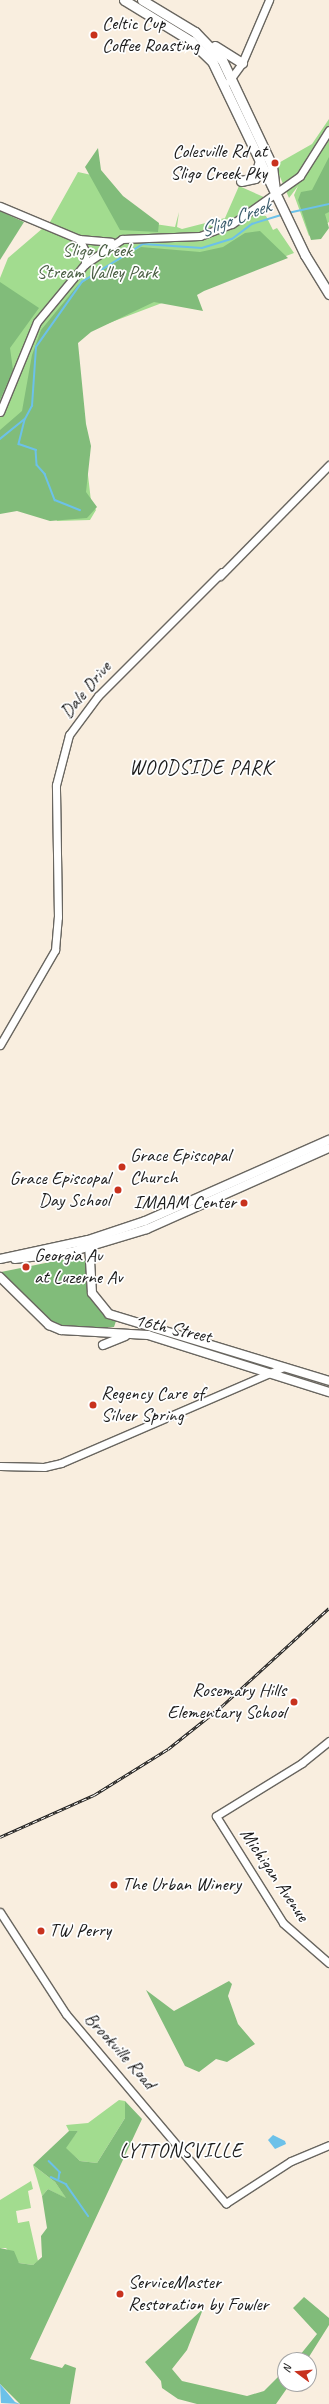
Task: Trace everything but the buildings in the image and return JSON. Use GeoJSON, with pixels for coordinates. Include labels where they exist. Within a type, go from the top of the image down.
{"type":"FeatureCollection","features":[{"type":"Feature","properties":{"kind":"highway"},"geometry":{"type":"LineString","coordinates":[[124,0],[191,41],[212,61],[226,84],[288,220],[329,294]]}},
{"type":"Feature","properties":{"kind":"highway"},"geometry":{"type":"LineString","coordinates":[[142,0],[242,63]]}},
{"type":"Feature","properties":{"kind":"highway"},"geometry":{"type":"LineString","coordinates":[[205,41],[233,76],[272,166],[275,192]]}},
{"type":"Feature","properties":{"kind":"highway"},"geometry":{"type":"LineString","coordinates":[[241,181],[255,178],[260,161]]}},
{"type":"Feature","properties":{"kind":"main road"},"geometry":{"type":"LineString","coordinates":[[89,1244],[329,1140]]}},
{"type":"Feature","properties":{"kind":"main road"},"geometry":{"type":"LineString","coordinates":[[3,1259],[30,1260],[147,1229],[329,1148]]}},
{"type":"Feature","properties":{"kind":"main road","name":"16th Street"},"geometry":{"type":"LineString","coordinates":[[89,1244],[92,1293],[109,1314],[329,1380]]}},
{"type":"Feature","properties":{"kind":"main road","name":"16th Street"},"geometry":{"type":"LineString","coordinates":[[0,1277],[49,1325],[61,1330],[131,1333],[158,1338],[329,1392]]}},
{"type":"Feature","properties":{"kind":"main road"},"geometry":{"type":"LineString","coordinates":[[103,1345],[131,1333]]}},
{"type":"Feature","properties":{"kind":"street"},"geometry":{"type":"LineString","coordinates":[[226,84],[242,63],[268,1]]}},
{"type":"Feature","properties":{"kind":"street"},"geometry":{"type":"LineString","coordinates":[[0,206],[79,239],[114,242],[142,235],[188,237],[215,232],[253,210],[275,192],[308,169],[329,130]]}},
{"type":"Feature","properties":{"kind":"street"},"geometry":{"type":"LineString","coordinates":[[79,239],[85,251],[84,264]]}},
{"type":"Feature","properties":{"kind":"street"},"geometry":{"type":"LineString","coordinates":[[0,412],[36,322],[84,264],[114,242]]}},
{"type":"Feature","properties":{"kind":"street","name":"Dale Drive"},"geometry":{"type":"LineString","coordinates":[[0,1046],[51,959],[58,936],[56,785],[59,762],[72,731],[98,696],[329,465]]}},
{"type":"Feature","properties":{"kind":"street"},"geometry":{"type":"LineString","coordinates":[[0,1466],[44,1467],[61,1463],[268,1372],[284,1367]]}},
{"type":"Feature","properties":{"kind":"street","name":"Michigan Avenue"},"geometry":{"type":"LineString","coordinates":[[329,1741],[298,1766],[216,1816],[282,1923],[329,1963]]}},
{"type":"Feature","properties":{"kind":"street","name":"Brookville Road"},"geometry":{"type":"LineString","coordinates":[[0,1912],[66,2014],[226,2203],[239,2194]]}},
{"type":"Feature","properties":{"kind":"street"},"geometry":{"type":"LineString","coordinates":[[216,2190],[239,2194],[285,2165],[329,2145]]}},
{"type":"Feature","properties":{"kind":"green space"},"geometry":{"type":"Polygon","coordinates":[[[329,119],[329,222],[309,236],[294,195],[298,186],[289,198],[275,165],[312,144],[329,119]]]}},
{"type":"Feature","properties":{"kind":"green space"},"geometry":{"type":"Polygon","coordinates":[[[98,148],[101,170],[123,196],[159,223],[158,232],[120,230],[85,167],[98,148]]]}},
{"type":"Feature","properties":{"kind":"green space"},"geometry":{"type":"Polygon","coordinates":[[[329,157],[329,212],[325,214],[329,228],[321,239],[311,240],[298,200],[301,192],[312,190],[329,157]]]}},
{"type":"Feature","properties":{"kind":"green space","name":"Sligo Creek Stream Valley Park"},"geometry":{"type":"Polygon","coordinates":[[[78,172],[105,178],[130,207],[155,224],[175,227],[179,212],[177,227],[182,229],[225,218],[239,186],[266,198],[272,210],[260,215],[266,216],[273,230],[277,228],[294,253],[72,337],[91,501],[96,510],[90,520],[57,521],[56,518],[24,510],[0,512],[0,278],[8,258],[50,222],[78,172]]]}},
{"type":"Feature","properties":{"kind":"green space"},"geometry":{"type":"Polygon","coordinates":[[[0,211],[24,222],[0,260],[0,211]]]}},
{"type":"Feature","properties":{"kind":"green space"},"geometry":{"type":"Polygon","coordinates":[[[260,231],[288,258],[197,295],[203,311],[154,302],[91,332],[78,343],[86,424],[91,446],[86,492],[97,507],[87,518],[50,521],[17,511],[0,514],[0,430],[22,411],[32,355],[41,330],[78,285],[141,247],[200,252],[223,247],[245,233],[260,231]]]}},
{"type":"Feature","properties":{"kind":"green space"},"geometry":{"type":"Polygon","coordinates":[[[0,282],[39,308],[10,348],[13,370],[0,400],[0,282]]]}},
{"type":"Feature","properties":{"kind":"green space"},"geometry":{"type":"Polygon","coordinates":[[[80,1256],[87,1263],[88,1294],[100,1311],[116,1321],[114,1327],[108,1327],[107,1331],[50,1324],[1,1272],[80,1256]]]}},
{"type":"Feature","properties":{"kind":"green space"},"geometry":{"type":"Polygon","coordinates":[[[229,1981],[232,1984],[228,1996],[238,2024],[255,2044],[227,2062],[216,2059],[199,2072],[185,2066],[146,1990],[174,2011],[229,1981]]]}},
{"type":"Feature","properties":{"kind":"green space"},"geometry":{"type":"Polygon","coordinates":[[[119,2100],[125,2101],[125,2118],[97,2163],[80,2161],[65,2148],[78,2131],[69,2131],[66,2125],[88,2123],[119,2100]]]}},
{"type":"Feature","properties":{"kind":"green space"},"geometry":{"type":"Polygon","coordinates":[[[125,2101],[142,2119],[30,2359],[62,2368],[65,2364],[76,2368],[70,2404],[20,2404],[0,2384],[0,2248],[14,2251],[19,2263],[33,2265],[42,2257],[41,2236],[47,2228],[42,2196],[48,2189],[66,2198],[55,2182],[33,2165],[69,2131],[78,2131],[66,2148],[80,2161],[97,2163],[125,2118],[125,2101]]]}},
{"type":"Feature","properties":{"kind":"green space"},"geometry":{"type":"Polygon","coordinates":[[[33,2165],[55,2182],[67,2199],[48,2189],[42,2196],[33,2165]]]}},
{"type":"Feature","properties":{"kind":"green space"},"geometry":{"type":"Polygon","coordinates":[[[31,2181],[33,2189],[28,2191],[31,2208],[16,2211],[18,2223],[29,2221],[38,2261],[33,2265],[19,2263],[6,2248],[0,2248],[0,2200],[31,2181]]]}},
{"type":"Feature","properties":{"kind":"green space"},"geometry":{"type":"Polygon","coordinates":[[[304,2297],[329,2318],[329,2325],[312,2352],[302,2352],[317,2334],[293,2308],[304,2297]]]}},
{"type":"Feature","properties":{"kind":"green space"},"geometry":{"type":"Polygon","coordinates":[[[203,2309],[187,2350],[172,2369],[182,2381],[247,2396],[264,2391],[277,2378],[277,2392],[284,2392],[276,2404],[197,2404],[178,2399],[162,2388],[161,2381],[145,2362],[203,2309]]]}},
{"type":"Feature","properties":{"kind":"water"},"geometry":{"type":"Polygon","coordinates":[[[273,2135],[285,2141],[286,2144],[275,2149],[268,2140],[273,2135]]]}},
{"type":"Feature","properties":{"kind":"water"},"geometry":{"type":"Polygon","coordinates":[[[0,2384],[15,2402],[20,2404],[1,2403],[0,2384]]]}},
{"type":"Feature","properties":{"kind":"waterway","name":"Sligo Creek"},"geometry":{"type":"LineString","coordinates":[[288,213],[329,204]]}},
{"type":"Feature","properties":{"kind":"waterway","name":"Sligo Creek"},"geometry":{"type":"LineString","coordinates":[[0,439],[25,419],[32,406],[36,347],[82,282],[143,244],[202,248],[232,239],[252,224],[282,215]]}},
{"type":"Feature","properties":{"kind":"waterway"},"geometry":{"type":"LineString","coordinates":[[25,420],[19,444],[36,450],[37,465],[45,474],[55,500],[80,510]]}},
{"type":"Feature","properties":{"kind":"waterway"},"geometry":{"type":"LineString","coordinates":[[49,2161],[60,2172],[59,2179]]}},
{"type":"Feature","properties":{"kind":"waterway"},"geometry":{"type":"LineString","coordinates":[[51,2177],[66,2184],[88,2216]]}},
{"type":"Feature","properties":{"kind":"railway"},"geometry":{"type":"LineString","coordinates":[[0,1837],[94,1795],[168,1749],[222,1706],[329,1608]]}},
{"type":"Feature","properties":{"kind":"place","name":"Celtic Cup Coffee Roasting"},"geometry":{"type":"Point","coordinates":[94,35]}},
{"type":"Feature","properties":{"kind":"place","name":"Colesville Rd at Sligo Creek Pky"},"geometry":{"type":"Point","coordinates":[275,163]}},
{"type":"Feature","properties":{"kind":"place","name":"Grace Episcopal Church"},"geometry":{"type":"Point","coordinates":[122,1167]}},
{"type":"Feature","properties":{"kind":"place","name":"Grace Episcopal Day School"},"geometry":{"type":"Point","coordinates":[118,1190]}},
{"type":"Feature","properties":{"kind":"place","name":"IMAAM Center"},"geometry":{"type":"Point","coordinates":[244,1203]}},
{"type":"Feature","properties":{"kind":"place","name":"Georgia Av at Luzerne Av"},"geometry":{"type":"Point","coordinates":[26,1267]}},
{"type":"Feature","properties":{"kind":"place","name":"Regency Care of Silver Spring"},"geometry":{"type":"Point","coordinates":[93,1405]}},
{"type":"Feature","properties":{"kind":"place","name":"Rosemary Hills Elementary School"},"geometry":{"type":"Point","coordinates":[294,1702]}},
{"type":"Feature","properties":{"kind":"place","name":"The Urban Winery"},"geometry":{"type":"Point","coordinates":[114,1885]}},
{"type":"Feature","properties":{"kind":"place","name":"TW Perry"},"geometry":{"type":"Point","coordinates":[41,1931]}},
{"type":"Feature","properties":{"kind":"place","name":"ServiceMaster Restoration by Fowler"},"geometry":{"type":"Point","coordinates":[120,2294]}},
{"type":"Feature","properties":{"kind":"district","name":"WOODSIDE PARK"},"geometry":{"type":"Point","coordinates":[201,767]}},
{"type":"Feature","properties":{"kind":"district","name":"LYTTONSVILLE"},"geometry":{"type":"Point","coordinates":[181,2150]}}]}
